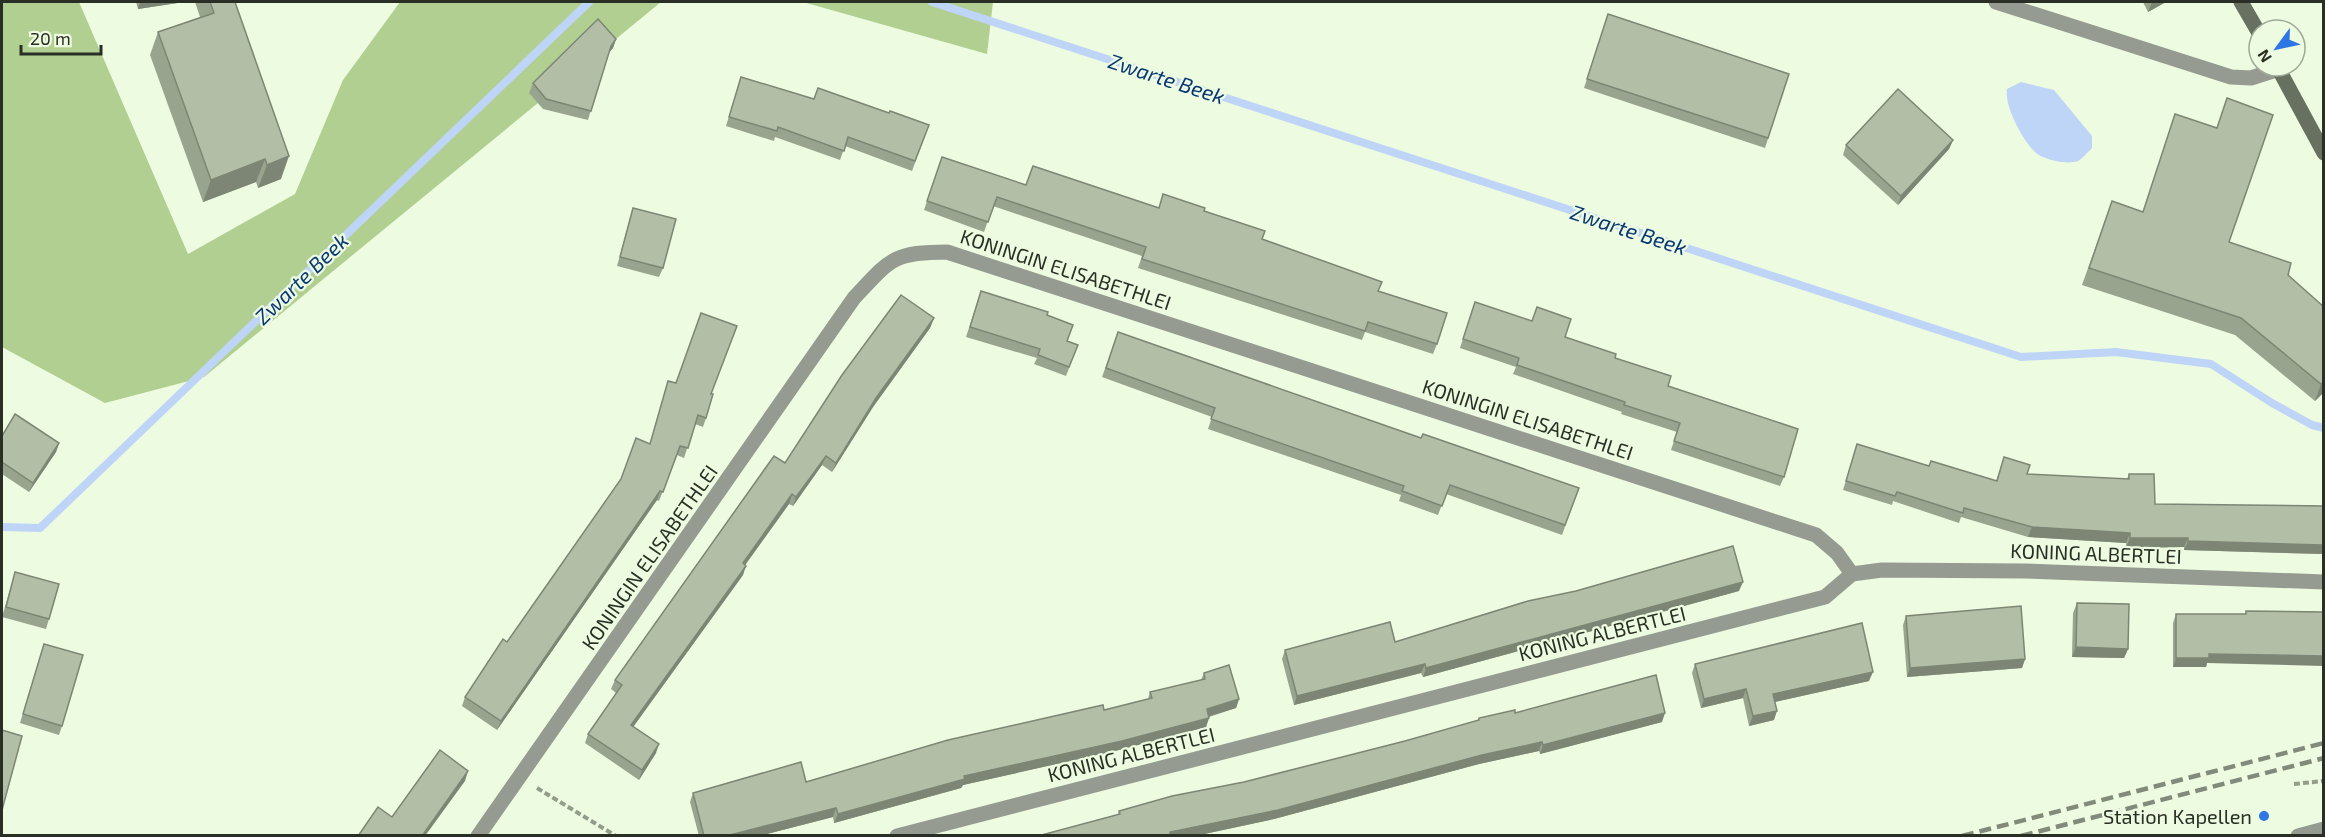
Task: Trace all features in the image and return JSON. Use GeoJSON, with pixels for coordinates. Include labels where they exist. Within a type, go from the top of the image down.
{"type":"FeatureCollection","features":[{"type":"Feature","properties":{"kind":"street"},"geometry":{"type":"LineString","coordinates":[[1996,2],[2231,77],[2247,78]]}},
{"type":"Feature","properties":{"kind":"street"},"geometry":{"type":"LineString","coordinates":[[2241,2],[2250,18]]}},
{"type":"Feature","properties":{"kind":"street"},"geometry":{"type":"LineString","coordinates":[[2283,78],[2324,153]]}},
{"type":"Feature","properties":{"kind":"street","name":"KONINGIN ELISABETHLEI"},"geometry":{"type":"LineString","coordinates":[[478,836],[854,298],[886,264],[912,252],[947,252],[1816,535],[1837,553],[1852,574]]}},
{"type":"Feature","properties":{"kind":"street","name":"KONING ALBERTLEI"},"geometry":{"type":"LineString","coordinates":[[897,836],[1825,597],[1852,574],[1882,570],[2025,571],[2324,582]]}},
{"type":"Feature","properties":{"kind":"street"},"geometry":{"type":"LineString","coordinates":[[2298,836],[2324,829]]}},
{"type":"Feature","properties":{"kind":"path"},"geometry":{"type":"LineString","coordinates":[[521,777],[616,836]]}},
{"type":"Feature","properties":{"kind":"path"},"geometry":{"type":"LineString","coordinates":[[2294,784],[2324,781]]}},
{"type":"Feature","properties":{"kind":"green space"},"geometry":{"type":"Polygon","coordinates":[[[2,2],[79,2],[188,254],[295,194],[343,80],[400,2],[661,2],[204,377],[105,403],[2,347],[2,2]]]}},
{"type":"Feature","properties":{"kind":"green space"},"geometry":{"type":"Polygon","coordinates":[[[803,2],[993,2],[987,54],[803,2]]]}},
{"type":"Feature","properties":{"kind":"water"},"geometry":{"type":"Polygon","coordinates":[[[2021,82],[2054,90],[2092,136],[2092,148],[2080,160],[2062,162],[2050,160],[2040,156],[2031,148],[2015,123],[2008,104],[2007,89],[2021,82]]]}},
{"type":"Feature","properties":{"kind":"building"},"geometry":{"type":"Polygon","coordinates":[[[210,2],[235,2],[289,156],[267,165],[265,159],[211,180],[158,32],[214,13],[210,2]]]}},
{"type":"Feature","properties":{"kind":"building"},"geometry":{"type":"Polygon","coordinates":[[[1608,14],[1789,74],[1768,138],[1587,79],[1608,14]]]}},
{"type":"Feature","properties":{"kind":"building"},"geometry":{"type":"Polygon","coordinates":[[[598,19],[616,39],[611,46],[591,111],[546,99],[533,83],[598,19]]]}},
{"type":"Feature","properties":{"kind":"building"},"geometry":{"type":"Polygon","coordinates":[[[741,77],[814,99],[818,88],[929,125],[915,161],[848,137],[844,151],[778,127],[777,131],[729,117],[741,77]]]}},
{"type":"Feature","properties":{"kind":"building"},"geometry":{"type":"Polygon","coordinates":[[[1898,89],[1953,140],[1901,196],[1846,145],[1898,89]]]}},
{"type":"Feature","properties":{"kind":"building"},"geometry":{"type":"Polygon","coordinates":[[[2227,98],[2273,115],[2229,242],[2291,263],[2288,275],[2324,307],[2324,382],[2321,384],[2241,318],[2089,268],[2112,201],[2143,212],[2175,114],[2217,128],[2227,98]]]}},
{"type":"Feature","properties":{"kind":"building"},"geometry":{"type":"Polygon","coordinates":[[[942,157],[1026,185],[1033,166],[1159,208],[1163,194],[1205,208],[1204,211],[1265,231],[1262,239],[1382,282],[1378,291],[1447,313],[1437,344],[1368,322],[1365,331],[1142,259],[1146,247],[997,197],[988,222],[927,201],[942,157]]]}},
{"type":"Feature","properties":{"kind":"building"},"geometry":{"type":"Polygon","coordinates":[[[633,208],[676,219],[663,268],[620,257],[633,208]]]}},
{"type":"Feature","properties":{"kind":"building"},"geometry":{"type":"Polygon","coordinates":[[[981,291],[1048,312],[1047,315],[1073,325],[1067,341],[1078,345],[1069,367],[1038,355],[1040,349],[970,327],[981,291]]]}},
{"type":"Feature","properties":{"kind":"building"},"geometry":{"type":"Polygon","coordinates":[[[901,295],[934,318],[876,398],[836,463],[826,456],[796,497],[792,494],[743,563],[746,566],[631,725],[659,744],[642,770],[588,734],[622,685],[615,680],[774,456],[785,463],[842,375],[901,295]]]}},
{"type":"Feature","properties":{"kind":"building"},"geometry":{"type":"Polygon","coordinates":[[[1475,302],[1532,321],[1537,307],[1571,319],[1565,337],[1616,354],[1615,358],[1671,376],[1668,386],[1798,429],[1784,477],[1674,441],[1680,423],[1624,405],[1625,402],[1517,365],[1519,358],[1463,339],[1475,302]]]}},
{"type":"Feature","properties":{"kind":"building"},"geometry":{"type":"Polygon","coordinates":[[[701,313],[737,326],[711,394],[713,394],[706,418],[698,415],[688,448],[680,446],[663,492],[660,491],[501,721],[465,697],[503,639],[507,642],[621,479],[636,438],[650,444],[668,381],[676,383],[701,313]]]}},
{"type":"Feature","properties":{"kind":"building"},"geometry":{"type":"Polygon","coordinates":[[[1118,332],[1421,438],[1423,434],[1579,488],[1565,525],[1450,485],[1442,506],[1402,491],[1404,486],[1211,419],[1215,408],[1106,368],[1118,332]]]}},
{"type":"Feature","properties":{"kind":"building"},"geometry":{"type":"Polygon","coordinates":[[[15,414],[59,443],[33,483],[2,462],[2,436],[15,414]]]}},
{"type":"Feature","properties":{"kind":"building"},"geometry":{"type":"Polygon","coordinates":[[[1857,444],[1929,466],[1931,461],[1997,481],[2004,457],[2030,465],[2027,474],[2129,479],[2129,474],[2154,474],[2155,504],[2324,506],[2324,545],[2188,541],[2188,538],[2130,538],[2130,533],[2032,527],[1964,508],[1963,513],[1897,492],[1895,496],[1846,481],[1857,444]]]}},
{"type":"Feature","properties":{"kind":"building"},"geometry":{"type":"Polygon","coordinates":[[[1733,546],[1743,582],[1426,668],[1425,664],[1297,696],[1285,650],[1390,622],[1395,642],[1528,601],[1576,591],[1733,546]]]}},
{"type":"Feature","properties":{"kind":"building"},"geometry":{"type":"Polygon","coordinates":[[[15,572],[59,584],[49,619],[6,607],[15,572]]]}},
{"type":"Feature","properties":{"kind":"building"},"geometry":{"type":"Polygon","coordinates":[[[2077,603],[2129,604],[2128,649],[2076,647],[2077,603]]]}},
{"type":"Feature","properties":{"kind":"building"},"geometry":{"type":"Polygon","coordinates":[[[2021,606],[2025,659],[1910,668],[1906,616],[2021,606]]]}},
{"type":"Feature","properties":{"kind":"building"},"geometry":{"type":"Polygon","coordinates":[[[2246,611],[2324,612],[2324,656],[2209,654],[2209,658],[2176,658],[2176,614],[2246,614],[2246,611]]]}},
{"type":"Feature","properties":{"kind":"building"},"geometry":{"type":"Polygon","coordinates":[[[1862,623],[1873,672],[1773,694],[1777,711],[1753,716],[1746,689],[1704,699],[1695,664],[1862,623]]]}},
{"type":"Feature","properties":{"kind":"building"},"geometry":{"type":"Polygon","coordinates":[[[44,644],[83,655],[62,726],[23,714],[44,644]]]}},
{"type":"Feature","properties":{"kind":"building"},"geometry":{"type":"Polygon","coordinates":[[[1229,665],[1239,699],[1207,709],[1209,718],[1122,741],[964,776],[965,779],[838,814],[836,808],[726,836],[704,836],[693,793],[801,762],[806,782],[948,740],[1103,705],[1104,710],[1152,698],[1150,692],[1205,679],[1204,673],[1229,665]]]}},
{"type":"Feature","properties":{"kind":"building"},"geometry":{"type":"Polygon","coordinates":[[[1656,675],[1665,713],[1543,745],[1542,742],[1482,755],[1278,810],[1170,832],[1170,836],[1038,836],[1120,814],[1119,811],[1172,796],[1244,782],[1405,741],[1479,720],[1479,718],[1515,710],[1515,713],[1656,675]]]}},
{"type":"Feature","properties":{"kind":"building"},"geometry":{"type":"Polygon","coordinates":[[[2,730],[22,736],[2,810],[2,730]]]}},
{"type":"Feature","properties":{"kind":"building"},"geometry":{"type":"Polygon","coordinates":[[[440,750],[468,771],[422,836],[358,836],[378,807],[392,817],[440,750]]]}},
{"type":"Feature","properties":{"kind":"waterway","name":"Zwarte Beek"},"geometry":{"type":"LineString","coordinates":[[2,527],[40,528],[589,2]]}},
{"type":"Feature","properties":{"kind":"waterway","name":"Zwarte Beek"},"geometry":{"type":"LineString","coordinates":[[932,2],[2021,357],[2116,352],[2211,364],[2272,403],[2312,425],[2324,428]]}},
{"type":"Feature","properties":{"kind":"railway"},"geometry":{"type":"LineString","coordinates":[[1962,836],[2324,743]]}},
{"type":"Feature","properties":{"kind":"railway"},"geometry":{"type":"LineString","coordinates":[[2021,836],[2324,758]]}},
{"type":"Feature","properties":{"kind":"place","name":"Station Kapellen"},"geometry":{"type":"Point","coordinates":[2264,816]}}]}
